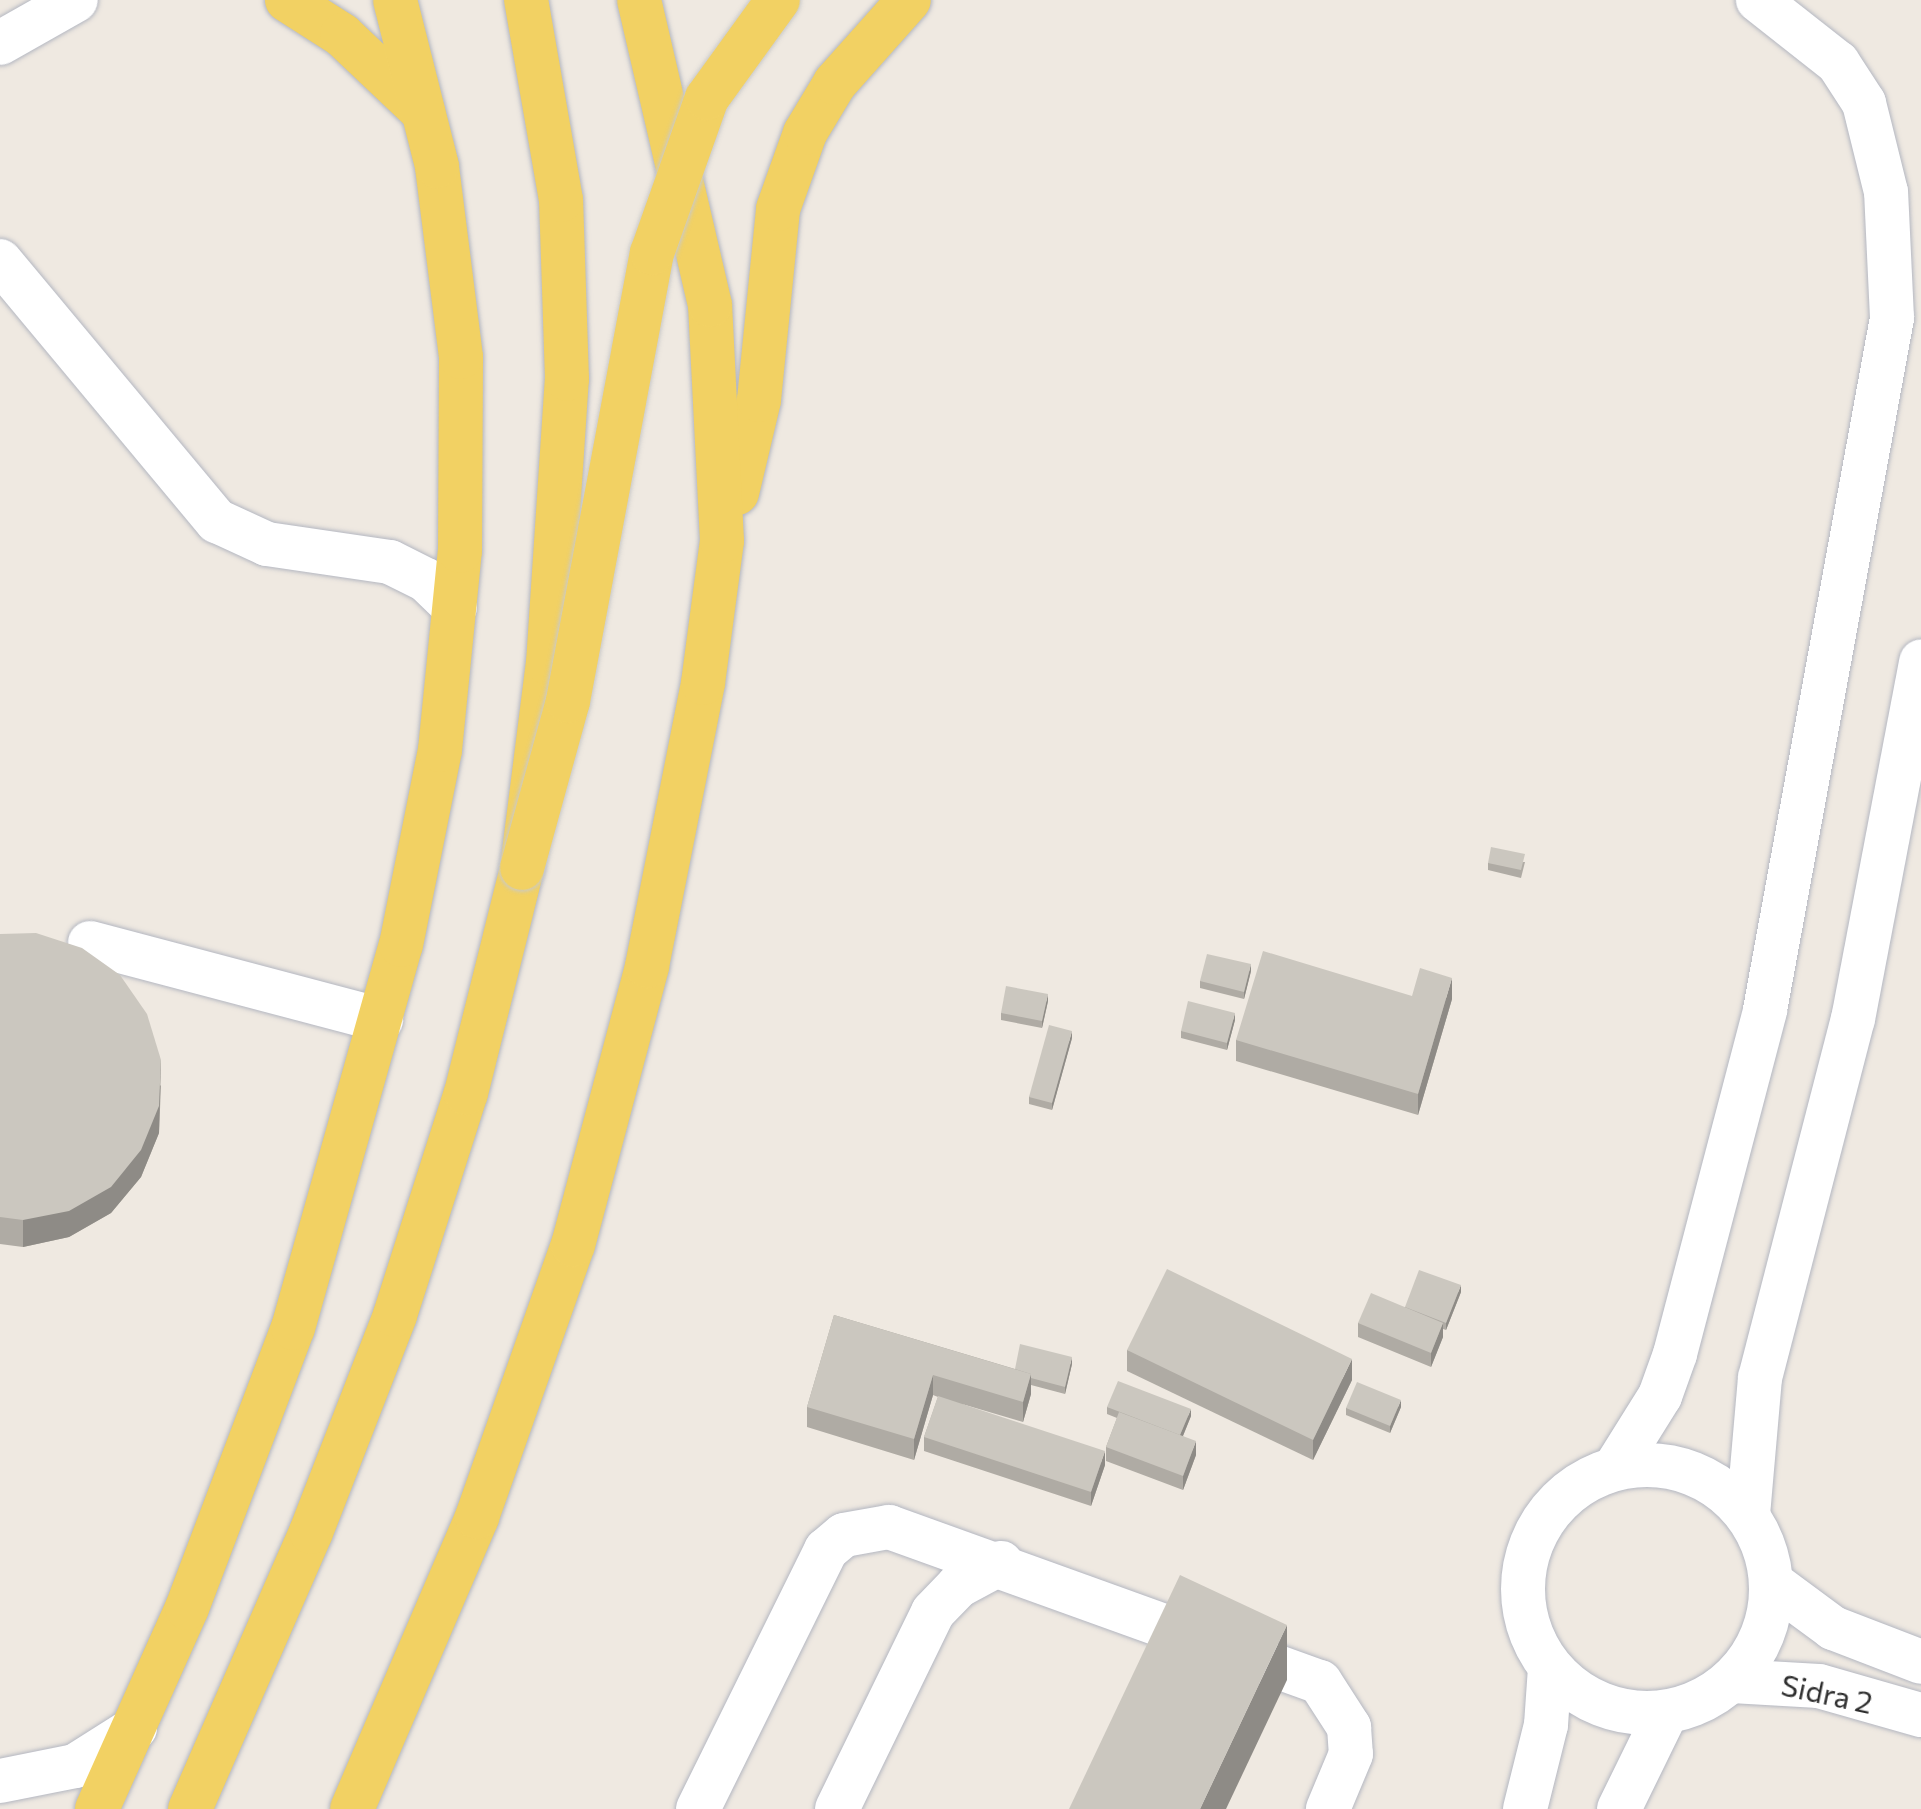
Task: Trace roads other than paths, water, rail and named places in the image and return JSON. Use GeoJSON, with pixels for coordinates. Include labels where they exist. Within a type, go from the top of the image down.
{"type":"FeatureCollection","features":[{"type":"Feature","properties":{"kind":"main road"},"geometry":{"type":"LineString","coordinates":[[287,0],[342,35],[425,114]]}},
{"type":"Feature","properties":{"kind":"main road"},"geometry":{"type":"LineString","coordinates":[[97,1809],[135,1728],[293,1328],[381,1020],[423,848],[455,608],[461,357],[425,114],[395,0]]}},
{"type":"Feature","properties":{"kind":"main road"},"geometry":{"type":"LineString","coordinates":[[522,868],[549,648],[567,379],[561,200],[526,0]]}},
{"type":"Feature","properties":{"kind":"main road"},"geometry":{"type":"LineString","coordinates":[[639,0],[710,305],[722,541]]}},
{"type":"Feature","properties":{"kind":"main road"},"geometry":{"type":"LineString","coordinates":[[190,1809],[355,1424],[423,1232],[568,701],[652,253],[707,98],[778,0]]}},
{"type":"Feature","properties":{"kind":"main road"},"geometry":{"type":"LineString","coordinates":[[352,1809],[477,1517],[573,1245],[665,881],[722,541],[759,400],[778,209],[805,133],[835,83],[909,0]]}},
{"type":"Feature","properties":{"kind":"street"},"geometry":{"type":"LineString","coordinates":[[0,43],[76,0]]}},
{"type":"Feature","properties":{"kind":"street"},"geometry":{"type":"LineString","coordinates":[[1758,0],[1838,63],[1864,103],[1886,192],[1892,318]]}},
{"type":"Feature","properties":{"kind":"street"},"geometry":{"type":"LineString","coordinates":[[1615,1468],[1653,1409],[1675,1354],[1762,1024],[1892,318],[1921,212]]}},
{"type":"Feature","properties":{"kind":"street"},"geometry":{"type":"LineString","coordinates":[[0,261],[217,521],[267,544],[390,562],[426,580],[455,608]]}},
{"type":"Feature","properties":{"kind":"street"},"geometry":{"type":"LineString","coordinates":[[1748,1515],[1689,1472],[1653,1464],[1615,1468],[1571,1489],[1538,1527],[1526,1562],[1526,1624],[1550,1668],[1603,1705],[1666,1713],[1732,1681],[1755,1653],[1772,1583],[1748,1515],[1760,1378],[1853,1019],[1921,661]]}},
{"type":"Feature","properties":{"kind":"street"},"geometry":{"type":"LineString","coordinates":[[90,943],[381,1020]]}},
{"type":"Feature","properties":{"kind":"street"},"geometry":{"type":"LineString","coordinates":[[698,1809],[826,1550],[866,1527],[930,1537],[1320,1682],[1349,1727],[1351,1754],[1328,1809]]}},
{"type":"Feature","properties":{"kind":"street"},"geometry":{"type":"LineString","coordinates":[[930,1537],[933,1612]]}},
{"type":"Feature","properties":{"kind":"street"},"geometry":{"type":"LineString","coordinates":[[837,1809],[933,1612],[958,1586],[1001,1563]]}},
{"type":"Feature","properties":{"kind":"street"},"geometry":{"type":"LineString","coordinates":[[1772,1583],[1833,1628],[1921,1662]]}},
{"type":"Feature","properties":{"kind":"street"},"geometry":{"type":"LineString","coordinates":[[1525,1809],[1546,1725],[1550,1668]]}},
{"type":"Feature","properties":{"kind":"street","name":"Sidra 2"},"geometry":{"type":"LineString","coordinates":[[1732,1681],[1819,1686],[1921,1715]]}},
{"type":"Feature","properties":{"kind":"street"},"geometry":{"type":"LineString","coordinates":[[1619,1809],[1666,1713]]}},
{"type":"Feature","properties":{"kind":"street"},"geometry":{"type":"LineString","coordinates":[[0,1781],[75,1766],[135,1728]]}}]}
